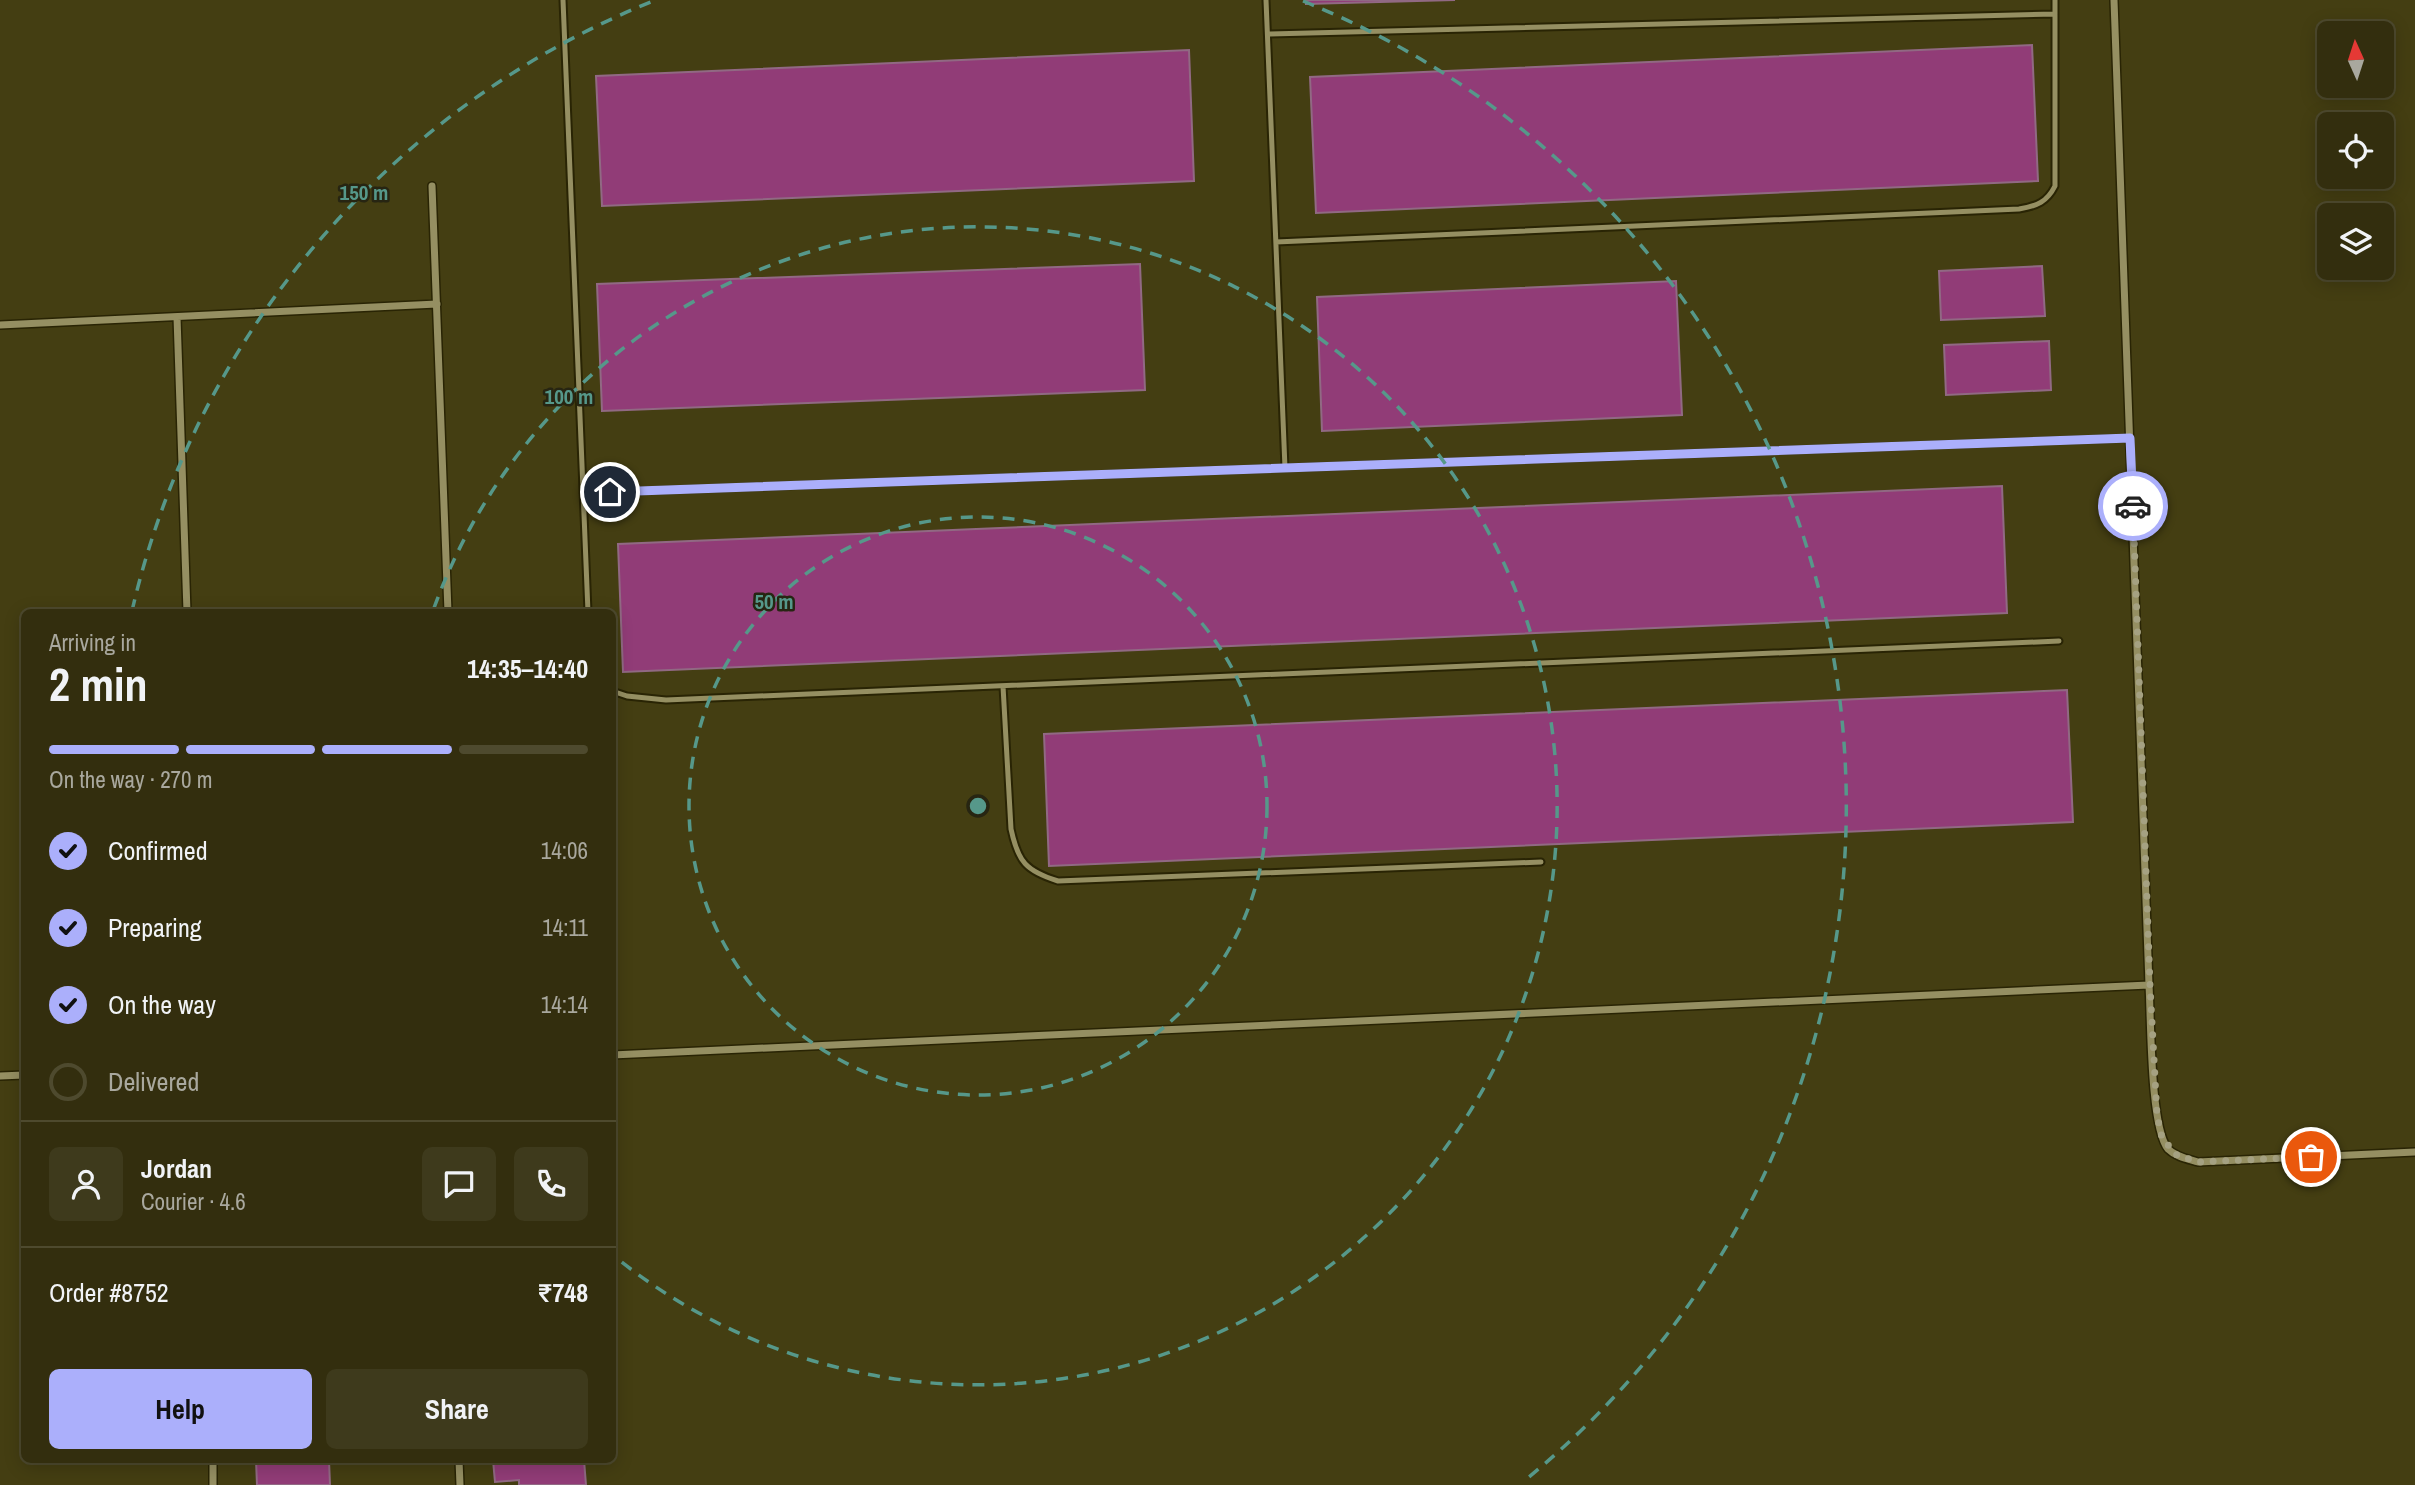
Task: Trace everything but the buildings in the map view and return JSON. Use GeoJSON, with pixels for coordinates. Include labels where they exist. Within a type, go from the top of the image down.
{"type":"FeatureCollection","features":[{"type":"Feature","properties":{"kind":"street"},"geometry":{"type":"LineString","coordinates":[[2114,0],[2150,985],[2157,1115],[2162,1138],[2177,1155],[2198,1162],[2415,1152]]}},
{"type":"Feature","properties":{"kind":"street"},"geometry":{"type":"LineString","coordinates":[[432,186],[448,609]]}},
{"type":"Feature","properties":{"kind":"street"},"geometry":{"type":"LineString","coordinates":[[0,325],[437,304]]}},
{"type":"Feature","properties":{"kind":"street"},"geometry":{"type":"LineString","coordinates":[[177,317],[187,609]]}},
{"type":"Feature","properties":{"kind":"street"},"geometry":{"type":"LineString","coordinates":[[616,1055],[2150,985]]}},
{"type":"Feature","properties":{"kind":"street"},"geometry":{"type":"LineString","coordinates":[[0,1076],[21,1075]]}},
{"type":"Feature","properties":{"kind":"street"},"geometry":{"type":"LineString","coordinates":[[213,1463],[213,1485]]}},
{"type":"Feature","properties":{"kind":"street"},"geometry":{"type":"LineString","coordinates":[[459,1463],[460,1485]]}},
{"type":"Feature","properties":{"kind":"lane"},"geometry":{"type":"LineString","coordinates":[[563,0],[588,609]]}},
{"type":"Feature","properties":{"kind":"lane"},"geometry":{"type":"LineString","coordinates":[[1266,0],[1285,468]]}},
{"type":"Feature","properties":{"kind":"lane"},"geometry":{"type":"LineString","coordinates":[[1276,242],[2006,210],[2038,206],[2050,196],[2055,186],[2055,0]]}},
{"type":"Feature","properties":{"kind":"lane"},"geometry":{"type":"LineString","coordinates":[[1268,34],[2055,14]]}},
{"type":"Feature","properties":{"kind":"lane"},"geometry":{"type":"LineString","coordinates":[[583,492],[2130,438]]}},
{"type":"Feature","properties":{"kind":"lane"},"geometry":{"type":"LineString","coordinates":[[616,692],[666,700],[2059,641]]}},
{"type":"Feature","properties":{"kind":"lane"},"geometry":{"type":"LineString","coordinates":[[1003,686],[1011,829],[1016,849],[1034,873],[1058,881],[1541,862]]}},
{"type":"Feature","properties":{"kind":"way so far"},"geometry":{"type":"LineString","coordinates":[[2133,506],[2150,985],[2157,1115],[2162,1138],[2177,1155],[2198,1162],[2311,1157]]}},
{"type":"Feature","properties":{"kind":"route"},"geometry":{"type":"LineString","coordinates":[[610,492],[2130,438],[2133,506]]}}]}
